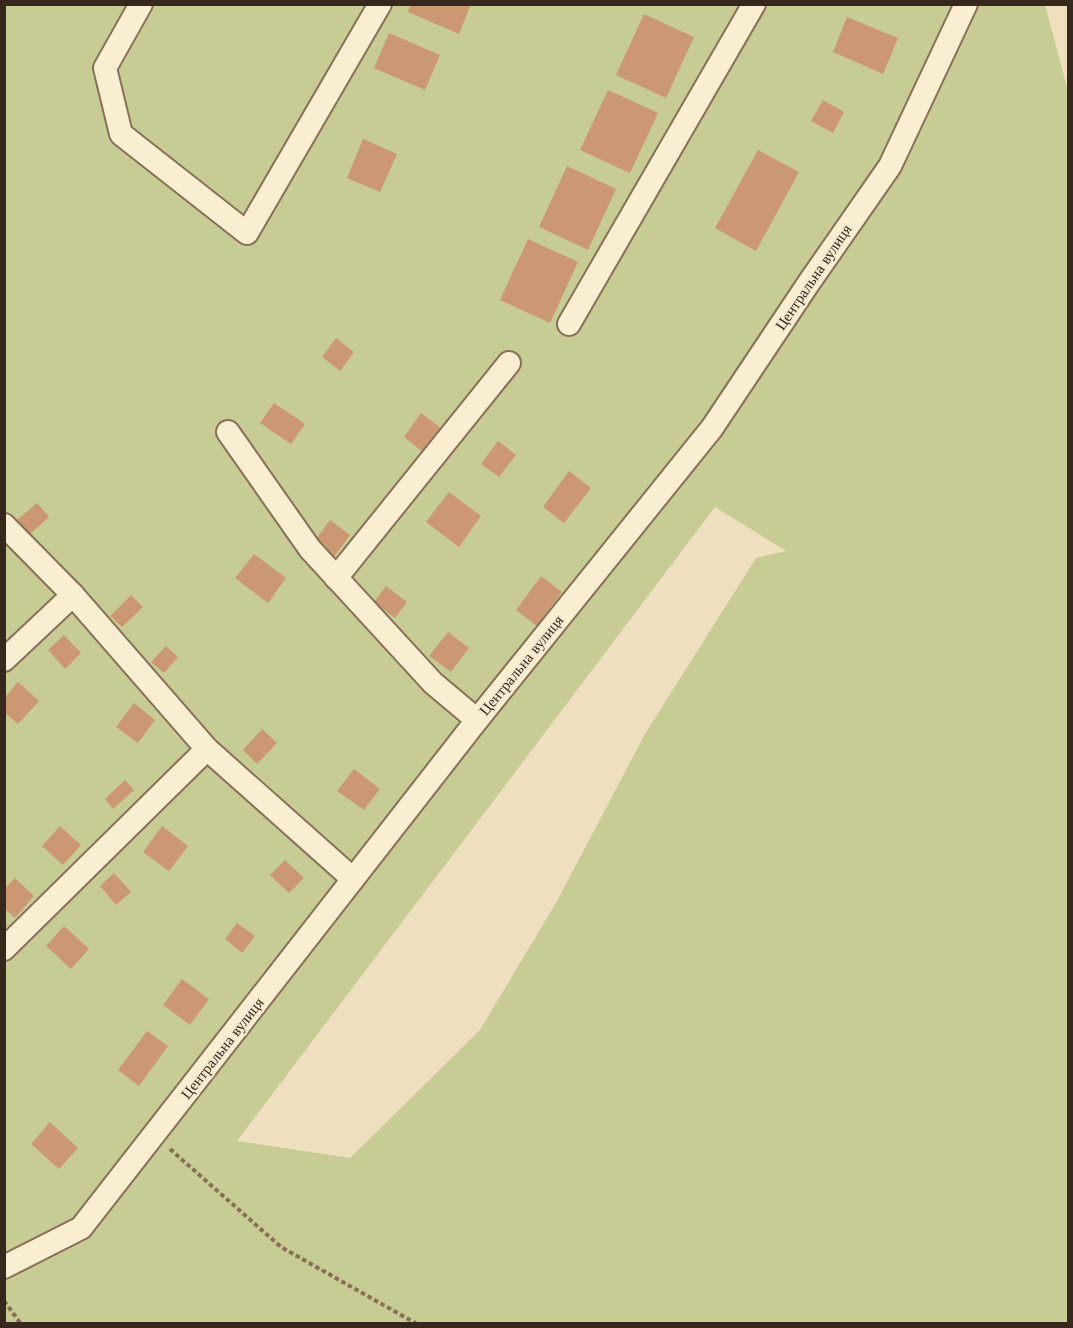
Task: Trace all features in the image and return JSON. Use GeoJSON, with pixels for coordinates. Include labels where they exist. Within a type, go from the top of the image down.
{"type":"FeatureCollection","features":[{"type":"Feature","properties":{"kind":"street"},"geometry":{"type":"LineString","coordinates":[[141,4],[105,69],[121,134],[247,233],[380,4]]}},
{"type":"Feature","properties":{"kind":"street"},"geometry":{"type":"LineString","coordinates":[[570,324],[754,4]]}},
{"type":"Feature","properties":{"kind":"street","name":"Центральна вулиця"},"geometry":{"type":"LineString","coordinates":[[4,1267],[81,1228],[477,720],[712,428],[890,166],[966,4]]}},
{"type":"Feature","properties":{"kind":"street"},"geometry":{"type":"LineString","coordinates":[[336,578],[509,363]]}},
{"type":"Feature","properties":{"kind":"street"},"geometry":{"type":"LineString","coordinates":[[228,432],[310,549],[433,683],[477,720]]}},
{"type":"Feature","properties":{"kind":"street"},"geometry":{"type":"LineString","coordinates":[[4,525],[73,595],[207,749],[353,879]]}},
{"type":"Feature","properties":{"kind":"street"},"geometry":{"type":"LineString","coordinates":[[4,660],[73,595]]}},
{"type":"Feature","properties":{"kind":"street"},"geometry":{"type":"LineString","coordinates":[[4,949],[207,749]]}},
{"type":"Feature","properties":{"kind":"path"},"geometry":{"type":"LineString","coordinates":[[154,1135],[281,1247],[417,1323]]}},
{"type":"Feature","properties":{"kind":"path"},"geometry":{"type":"LineString","coordinates":[[4,1301],[21,1323]]}},
{"type":"Feature","properties":{"kind":"green space"},"geometry":{"type":"Polygon","coordinates":[[[5,5],[1045,5],[1068,91],[1068,1323],[5,1324],[5,5]],[[715,507],[237,1141],[350,1158],[480,1030],[557,901],[645,734],[756,558],[786,551],[715,507]]]}},
{"type":"Feature","properties":{"kind":"building"},"geometry":{"type":"Polygon","coordinates":[[[411,4],[471,4],[459,34],[408,12],[411,4]]]}},
{"type":"Feature","properties":{"kind":"building"},"geometry":{"type":"Polygon","coordinates":[[[644,14],[694,37],[666,98],[616,75],[644,14]]]}},
{"type":"Feature","properties":{"kind":"building"},"geometry":{"type":"Polygon","coordinates":[[[847,17],[898,38],[883,74],[833,52],[847,17]]]}},
{"type":"Feature","properties":{"kind":"building"},"geometry":{"type":"Polygon","coordinates":[[[389,33],[440,55],[425,90],[374,68],[389,33]]]}},
{"type":"Feature","properties":{"kind":"building"},"geometry":{"type":"Polygon","coordinates":[[[608,90],[658,113],[630,173],[580,150],[608,90]]]}},
{"type":"Feature","properties":{"kind":"building"},"geometry":{"type":"Polygon","coordinates":[[[823,100],[844,112],[833,133],[811,121],[823,100]]]}},
{"type":"Feature","properties":{"kind":"building"},"geometry":{"type":"Polygon","coordinates":[[[363,139],[397,154],[380,192],[347,178],[363,139]]]}},
{"type":"Feature","properties":{"kind":"building"},"geometry":{"type":"Polygon","coordinates":[[[758,150],[799,172],[756,251],[715,228],[758,150]]]}},
{"type":"Feature","properties":{"kind":"building"},"geometry":{"type":"Polygon","coordinates":[[[567,166],[616,189],[588,250],[539,227],[567,166]]]}},
{"type":"Feature","properties":{"kind":"building"},"geometry":{"type":"Polygon","coordinates":[[[528,239],[578,262],[550,323],[500,300],[528,239]]]}},
{"type":"Feature","properties":{"kind":"building"},"geometry":{"type":"Polygon","coordinates":[[[336,338],[354,352],[340,371],[322,357],[336,338]]]}},
{"type":"Feature","properties":{"kind":"building"},"geometry":{"type":"Polygon","coordinates":[[[274,403],[305,424],[291,444],[260,423],[274,403]]]}},
{"type":"Feature","properties":{"kind":"building"},"geometry":{"type":"Polygon","coordinates":[[[421,413],[445,431],[427,455],[404,437],[421,413]]]}},
{"type":"Feature","properties":{"kind":"building"},"geometry":{"type":"Polygon","coordinates":[[[498,441],[516,455],[499,477],[481,464],[498,441]]]}},
{"type":"Feature","properties":{"kind":"building"},"geometry":{"type":"Polygon","coordinates":[[[569,471],[591,488],[564,523],[543,507],[569,471]]]}},
{"type":"Feature","properties":{"kind":"building"},"geometry":{"type":"Polygon","coordinates":[[[449,492],[481,516],[459,547],[426,522],[449,492]]]}},
{"type":"Feature","properties":{"kind":"building"},"geometry":{"type":"Polygon","coordinates":[[[37,503],[49,517],[30,534],[17,520],[37,503]]]}},
{"type":"Feature","properties":{"kind":"building"},"geometry":{"type":"Polygon","coordinates":[[[330,520],[350,535],[334,557],[314,542],[330,520]]]}},
{"type":"Feature","properties":{"kind":"building"},"geometry":{"type":"Polygon","coordinates":[[[254,554],[286,578],[268,603],[235,578],[254,554]]]}},
{"type":"Feature","properties":{"kind":"building"},"geometry":{"type":"Polygon","coordinates":[[[541,576],[562,592],[537,626],[516,610],[541,576]]]}},
{"type":"Feature","properties":{"kind":"building"},"geometry":{"type":"Polygon","coordinates":[[[386,586],[407,602],[395,618],[374,602],[386,586]]]}},
{"type":"Feature","properties":{"kind":"building"},"geometry":{"type":"Polygon","coordinates":[[[131,595],[143,607],[122,627],[110,616],[131,595]]]}},
{"type":"Feature","properties":{"kind":"building"},"geometry":{"type":"Polygon","coordinates":[[[448,632],[469,648],[451,672],[429,656],[448,632]]]}},
{"type":"Feature","properties":{"kind":"building"},"geometry":{"type":"Polygon","coordinates":[[[64,635],[81,653],[65,669],[48,650],[64,635]]]}},
{"type":"Feature","properties":{"kind":"building"},"geometry":{"type":"Polygon","coordinates":[[[166,646],[178,657],[164,673],[151,662],[166,646]]]}},
{"type":"Feature","properties":{"kind":"building"},"geometry":{"type":"Polygon","coordinates":[[[18,682],[39,701],[18,724],[4,712],[4,698],[18,682]]]}},
{"type":"Feature","properties":{"kind":"building"},"geometry":{"type":"Polygon","coordinates":[[[134,703],[155,720],[138,743],[116,727],[134,703]]]}},
{"type":"Feature","properties":{"kind":"building"},"geometry":{"type":"Polygon","coordinates":[[[262,729],[277,743],[257,764],[243,750],[262,729]]]}},
{"type":"Feature","properties":{"kind":"building"},"geometry":{"type":"Polygon","coordinates":[[[354,769],[380,789],[364,810],[337,791],[354,769]]]}},
{"type":"Feature","properties":{"kind":"building"},"geometry":{"type":"Polygon","coordinates":[[[125,780],[134,790],[113,809],[105,799],[125,780]]]}},
{"type":"Feature","properties":{"kind":"building"},"geometry":{"type":"Polygon","coordinates":[[[60,826],[81,845],[63,865],[42,846],[60,826]]]}},
{"type":"Feature","properties":{"kind":"building"},"geometry":{"type":"Polygon","coordinates":[[[162,826],[188,846],[169,871],[143,852],[162,826]]]}},
{"type":"Feature","properties":{"kind":"building"},"geometry":{"type":"Polygon","coordinates":[[[285,860],[304,878],[289,893],[270,875],[285,860]]]}},
{"type":"Feature","properties":{"kind":"building"},"geometry":{"type":"Polygon","coordinates":[[[114,873],[131,892],[116,905],[100,886],[114,873]]]}},
{"type":"Feature","properties":{"kind":"building"},"geometry":{"type":"Polygon","coordinates":[[[15,878],[34,896],[15,918],[4,908],[4,889],[15,878]]]}},
{"type":"Feature","properties":{"kind":"building"},"geometry":{"type":"Polygon","coordinates":[[[237,923],[255,936],[242,953],[225,939],[237,923]]]}},
{"type":"Feature","properties":{"kind":"building"},"geometry":{"type":"Polygon","coordinates":[[[64,926],[89,949],[71,969],[46,946],[64,926]]]}},
{"type":"Feature","properties":{"kind":"building"},"geometry":{"type":"Polygon","coordinates":[[[182,979],[209,999],[190,1025],[163,1005],[182,979]]]}},
{"type":"Feature","properties":{"kind":"building"},"geometry":{"type":"Polygon","coordinates":[[[147,1031],[168,1046],[139,1086],[118,1070],[147,1031]]]}},
{"type":"Feature","properties":{"kind":"building"},"geometry":{"type":"Polygon","coordinates":[[[50,1122],[78,1148],[59,1169],[31,1144],[50,1122]]]}}]}
